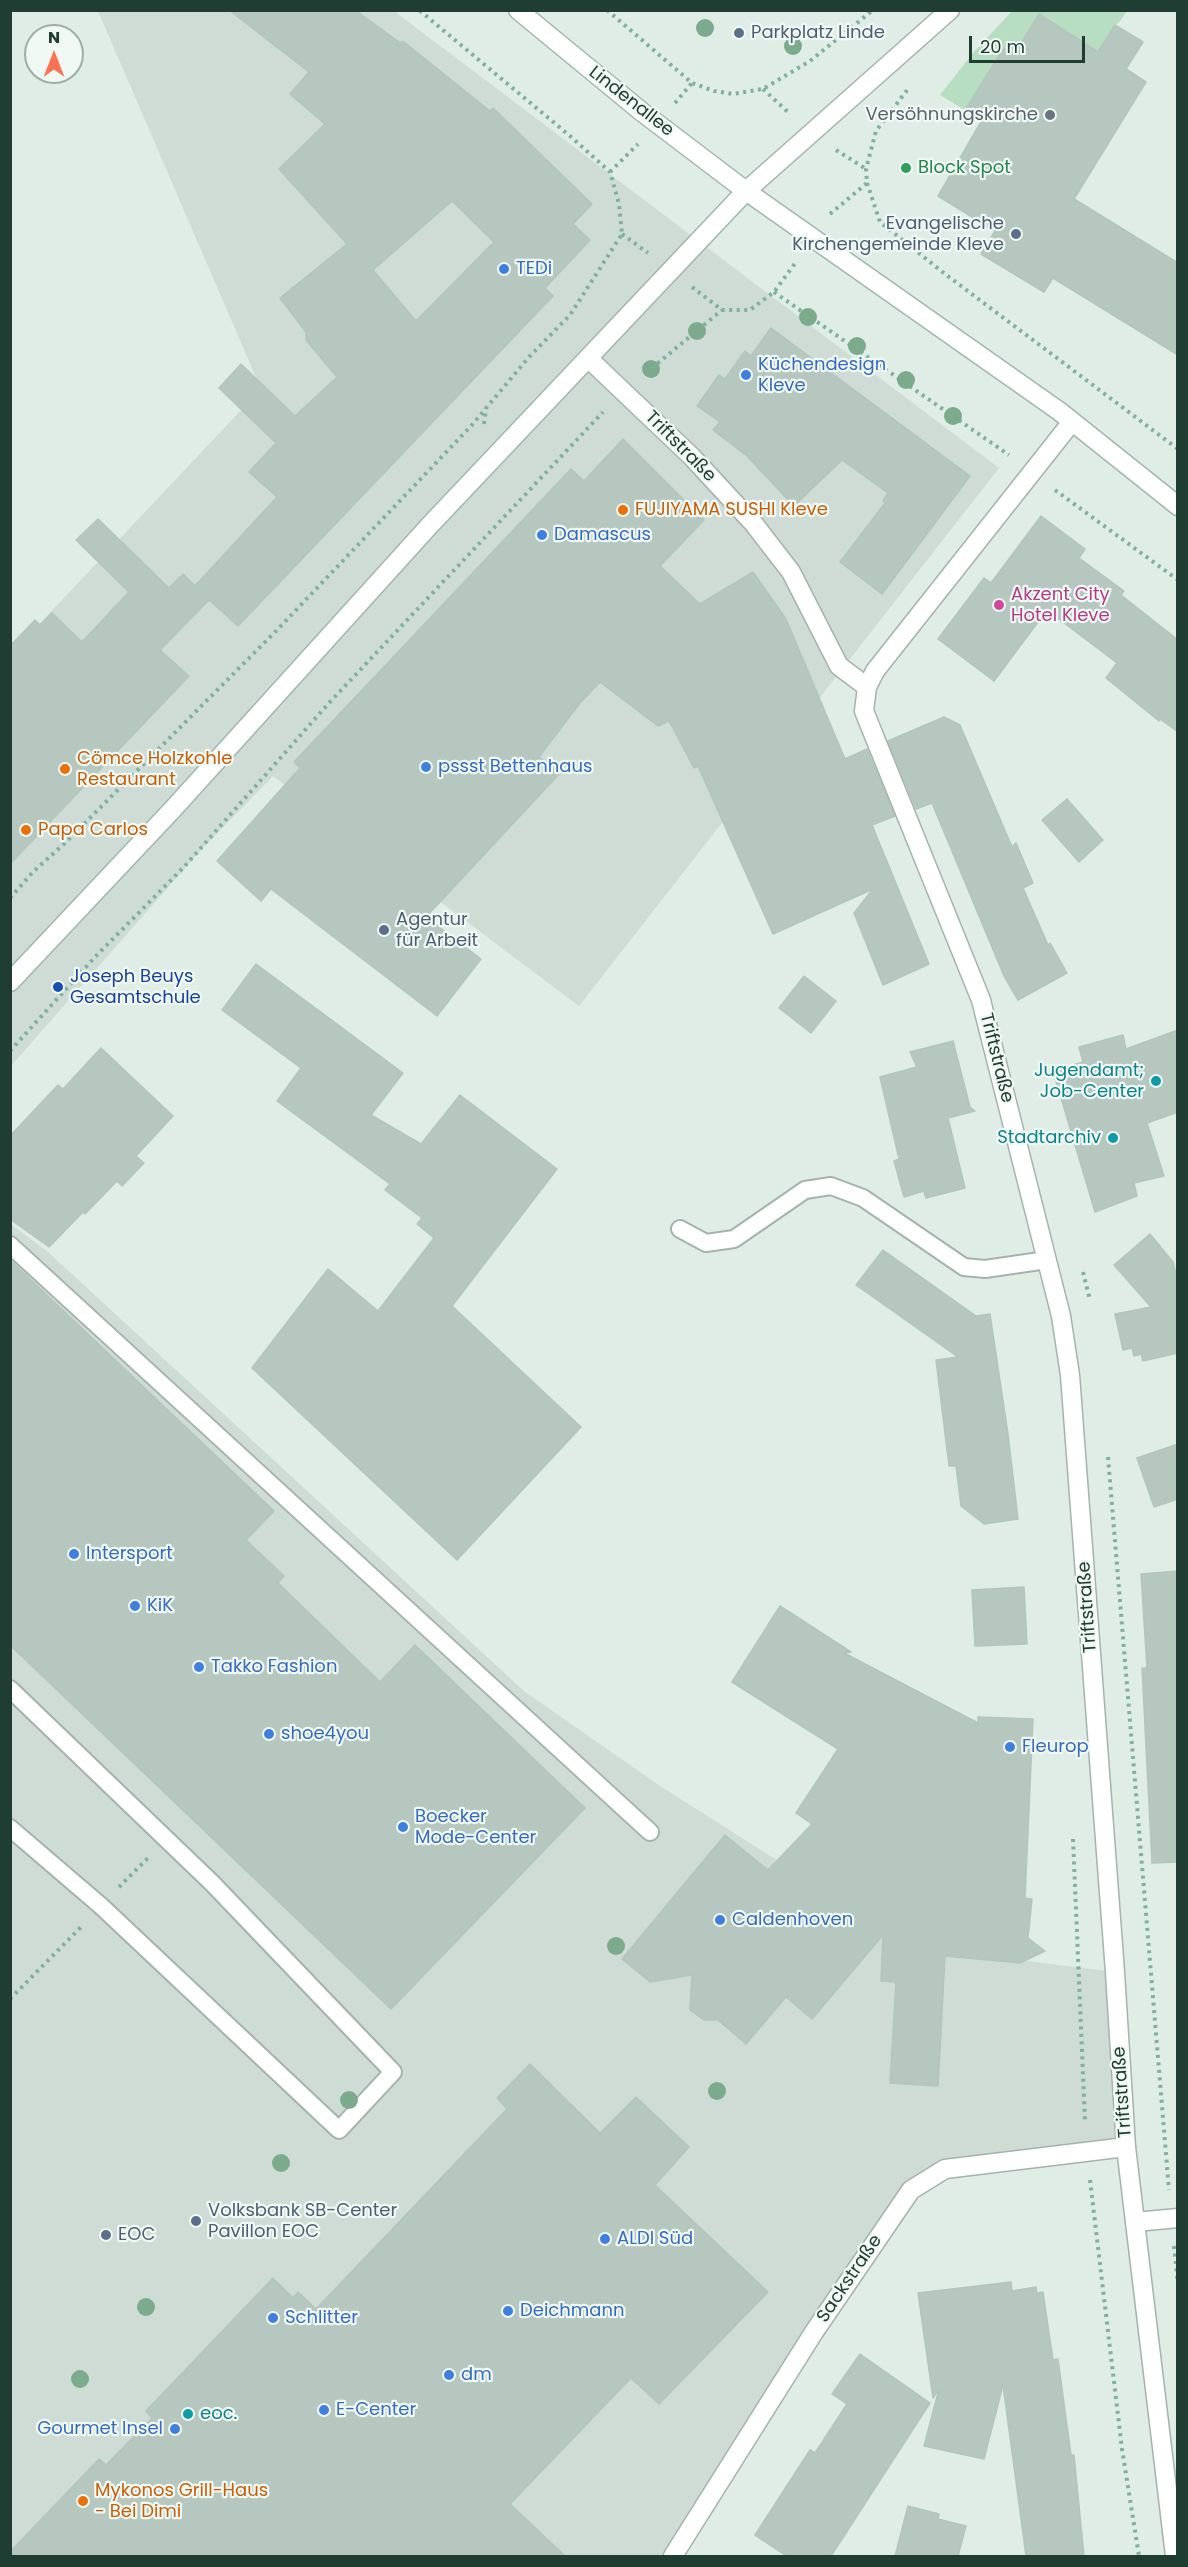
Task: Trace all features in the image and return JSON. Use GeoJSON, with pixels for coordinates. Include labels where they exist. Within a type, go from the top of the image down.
{"type":"FeatureCollection","features":[{"type":"Feature","properties":{"kind":"street","name":"Lindenallee"},"geometry":{"type":"LineString","coordinates":[[518,10],[642,112],[746,191],[1049,405],[1178,506]]}},
{"type":"Feature","properties":{"kind":"street"},"geometry":{"type":"LineString","coordinates":[[10,982],[173,809],[430,525],[746,191],[950,10]]}},
{"type":"Feature","properties":{"kind":"street","name":"Triftstraße"},"geometry":{"type":"LineString","coordinates":[[589,358],[692,458],[754,524],[791,572],[839,666],[867,687]]}},
{"type":"Feature","properties":{"kind":"street","name":"Triftstraße"},"geometry":{"type":"LineString","coordinates":[[1071,423],[1035,472],[875,671],[867,687],[864,711],[981,1000],[1061,1316],[1070,1375],[1126,2147],[1175,2556]]}},
{"type":"Feature","properties":{"kind":"street","name":"Sackstraße"},"geometry":{"type":"LineString","coordinates":[[673,2556],[814,2332],[911,2190],[945,2169],[1126,2147]]}},
{"type":"Feature","properties":{"kind":"street"},"geometry":{"type":"LineString","coordinates":[[1135,2222],[1178,2217]]}},
{"type":"Feature","properties":{"kind":"lane"},"geometry":{"type":"LineString","coordinates":[[680,1229],[706,1243],[734,1239],[805,1190],[831,1186],[863,1198],[964,1267],[985,1269],[1047,1260]]}},
{"type":"Feature","properties":{"kind":"lane"},"geometry":{"type":"LineString","coordinates":[[10,1245],[650,1832]]}},
{"type":"Feature","properties":{"kind":"lane"},"geometry":{"type":"LineString","coordinates":[[10,1689],[204,1876],[393,2072],[339,2130],[100,1906],[10,1828]]}},
{"type":"Feature","properties":{"kind":"path"},"geometry":{"type":"LineString","coordinates":[[10,898],[33,872],[66,842],[278,629],[472,425],[529,357],[570,315],[622,234],[619,204],[610,172],[418,10]]}},
{"type":"Feature","properties":{"kind":"path"},"geometry":{"type":"LineString","coordinates":[[606,10],[692,83],[714,91],[733,94],[763,89],[810,61],[873,10]]}},
{"type":"Feature","properties":{"kind":"path"},"geometry":{"type":"LineString","coordinates":[[866,169],[876,130],[912,83]]}},
{"type":"Feature","properties":{"kind":"path"},"geometry":{"type":"LineString","coordinates":[[867,183],[880,222],[954,281],[1178,449]]}},
{"type":"Feature","properties":{"kind":"path"},"geometry":{"type":"LineString","coordinates":[[774,292],[1019,462]]}},
{"type":"Feature","properties":{"kind":"path"},"geometry":{"type":"LineString","coordinates":[[10,1051],[95,957],[184,867],[329,703],[547,470]]}},
{"type":"Feature","properties":{"kind":"path"},"geometry":{"type":"LineString","coordinates":[[1035,472],[1053,489],[1178,580]]}},
{"type":"Feature","properties":{"kind":"path"},"geometry":{"type":"LineString","coordinates":[[1073,1831],[1086,2152],[1122,2449],[1139,2556]]}},
{"type":"Feature","properties":{"kind":"shaded area"},"geometry":{"type":"Polygon","coordinates":[[[98,11],[394,11],[999,468],[579,1006],[273,776],[200,851],[11,1066],[11,654],[261,389],[98,11]]]}},
{"type":"Feature","properties":{"kind":"shaded area"},"geometry":{"type":"Polygon","coordinates":[[[10,1224],[47,1251],[524,1691],[660,1786],[914,1947],[1115,1972],[1126,2147],[945,2169],[911,2190],[673,2556],[11,2556],[10,1224]]]}},
{"type":"Feature","properties":{"kind":"green space"},"geometry":{"type":"Polygon","coordinates":[[[1012,11],[1127,11],[1098,52],[1039,15],[1014,55],[965,110],[940,95],[973,53],[1012,11]]]}},
{"type":"Feature","properties":{"kind":"building"},"geometry":{"type":"Polygon","coordinates":[[[229,10],[355,10],[399,42],[404,42],[490,111],[493,108],[592,204],[573,224],[590,240],[545,288],[553,296],[238,626],[207,598],[209,600],[160,650],[189,676],[10,864],[10,646],[35,620],[40,625],[52,613],[82,642],[129,592],[76,540],[98,519],[169,588],[183,574],[195,586],[277,497],[249,472],[276,443],[219,388],[241,364],[295,416],[337,377],[306,340],[306,332],[280,298],[347,244],[279,169],[325,124],[290,94],[309,72],[229,10]],[[452,201],[373,270],[416,321],[494,242],[452,201]]]}},
{"type":"Feature","properties":{"kind":"building"},"geometry":{"type":"Polygon","coordinates":[[[1039,14],[1098,52],[1115,25],[1143,42],[1126,69],[1146,82],[1074,199],[1178,263],[1178,355],[1053,278],[1044,292],[981,254],[995,231],[938,196],[982,120],[965,110],[1004,48],[1014,55],[1039,14]]]}},
{"type":"Feature","properties":{"kind":"building"},"geometry":{"type":"Polygon","coordinates":[[[771,328],[970,476],[882,594],[840,562],[885,503],[883,501],[888,493],[842,460],[794,506],[747,456],[713,430],[720,422],[697,406],[719,375],[725,379],[745,351],[751,356],[771,328]]]}},
{"type":"Feature","properties":{"kind":"building"},"geometry":{"type":"Polygon","coordinates":[[[623,439],[704,520],[660,566],[700,604],[753,572],[786,619],[845,759],[867,749],[895,816],[872,825],[929,964],[883,985],[854,913],[873,889],[773,934],[698,766],[694,768],[669,721],[658,726],[600,682],[580,703],[539,757],[560,773],[426,917],[481,959],[437,1016],[271,889],[261,901],[217,861],[300,768],[294,762],[571,469],[584,481],[623,439]]]}},
{"type":"Feature","properties":{"kind":"building","name":"Akzent City Hotel Kleve"},"geometry":{"type":"Polygon","coordinates":[[[1041,516],[1085,549],[1079,558],[1124,591],[1121,595],[1178,640],[1178,732],[1160,719],[1159,721],[1106,678],[1117,663],[1047,610],[994,681],[938,639],[984,578],[991,583],[1041,516]]]}},
{"type":"Feature","properties":{"kind":"building"},"geometry":{"type":"Polygon","coordinates":[[[944,717],[960,725],[1012,847],[1016,843],[1033,883],[1023,888],[1048,945],[1050,943],[1067,973],[1018,1000],[1004,976],[932,803],[916,809],[888,741],[944,717]]]}},
{"type":"Feature","properties":{"kind":"building"},"geometry":{"type":"Polygon","coordinates":[[[1067,799],[1103,840],[1079,862],[1042,820],[1067,799]]]}},
{"type":"Feature","properties":{"kind":"building"},"geometry":{"type":"Polygon","coordinates":[[[256,964],[403,1073],[371,1115],[421,1144],[460,1095],[557,1169],[452,1306],[581,1427],[457,1560],[252,1368],[328,1269],[378,1311],[434,1238],[417,1224],[422,1218],[385,1190],[390,1184],[277,1101],[301,1068],[222,1010],[256,964]]]}},
{"type":"Feature","properties":{"kind":"building"},"geometry":{"type":"Polygon","coordinates":[[[804,976],[836,1001],[811,1033],[779,1008],[804,976]]]}},
{"type":"Feature","properties":{"kind":"building","name":"Stadtarchiv"},"geometry":{"type":"Polygon","coordinates":[[[1178,1030],[1178,1112],[1147,1123],[1164,1176],[1134,1183],[1137,1196],[1095,1212],[1053,1071],[1083,1062],[1079,1047],[1123,1035],[1126,1049],[1178,1030]]]}},
{"type":"Feature","properties":{"kind":"building"},"geometry":{"type":"Polygon","coordinates":[[[953,1041],[970,1107],[975,1111],[948,1118],[965,1188],[926,1198],[924,1191],[904,1197],[894,1161],[899,1159],[880,1077],[917,1067],[910,1052],[953,1041]]]}},
{"type":"Feature","properties":{"kind":"building"},"geometry":{"type":"Polygon","coordinates":[[[101,1048],[173,1116],[136,1156],[144,1163],[122,1186],[117,1181],[49,1247],[10,1219],[10,1136],[58,1085],[63,1089],[101,1048]]]}},
{"type":"Feature","properties":{"kind":"building"},"geometry":{"type":"Polygon","coordinates":[[[1150,1234],[1173,1262],[1178,1283],[1178,1353],[1143,1361],[1141,1354],[1134,1356],[1132,1348],[1123,1350],[1115,1314],[1151,1307],[1114,1265],[1150,1234]]]}},
{"type":"Feature","properties":{"kind":"building"},"geometry":{"type":"Polygon","coordinates":[[[883,1250],[976,1316],[990,1314],[1018,1519],[984,1524],[961,1506],[956,1466],[949,1466],[936,1360],[958,1357],[856,1285],[883,1250]]]}},
{"type":"Feature","properties":{"kind":"building"},"geometry":{"type":"Polygon","coordinates":[[[10,1260],[274,1511],[246,1540],[284,1576],[278,1583],[380,1682],[415,1645],[585,1808],[391,2009],[10,1645],[10,1260]]]}},
{"type":"Feature","properties":{"kind":"building"},"geometry":{"type":"Polygon","coordinates":[[[1178,1444],[1178,1499],[1154,1507],[1137,1458],[1178,1444]]]}},
{"type":"Feature","properties":{"kind":"building"},"geometry":{"type":"Polygon","coordinates":[[[1178,1571],[1178,1862],[1152,1863],[1142,1668],[1147,1668],[1141,1574],[1178,1571]]]}},
{"type":"Feature","properties":{"kind":"building"},"geometry":{"type":"Polygon","coordinates":[[[1024,1587],[1027,1644],[975,1646],[972,1590],[1024,1587]]]}},
{"type":"Feature","properties":{"kind":"building"},"geometry":{"type":"Polygon","coordinates":[[[780,1606],[851,1652],[844,1653],[978,1723],[978,1717],[1033,1719],[1025,1898],[1032,1899],[1028,1938],[1045,1951],[1020,1963],[945,1956],[938,2086],[890,2083],[896,1982],[881,1981],[883,1935],[812,2019],[786,1997],[746,2044],[718,2020],[704,2020],[690,2010],[692,1975],[650,1982],[622,1959],[725,1835],[768,1870],[812,1824],[796,1813],[838,1749],[732,1682],[780,1606]]]}},
{"type":"Feature","properties":{"kind":"building"},"geometry":{"type":"Polygon","coordinates":[[[530,2064],[600,2133],[636,2097],[689,2147],[655,2185],[768,2292],[659,2404],[631,2378],[510,2504],[565,2556],[10,2556],[10,2552],[99,2459],[106,2465],[152,2418],[146,2411],[273,2278],[293,2298],[298,2292],[316,2309],[507,2109],[497,2098],[530,2064]]]}},
{"type":"Feature","properties":{"kind":"building"},"geometry":{"type":"Polygon","coordinates":[[[1011,2282],[1012,2291],[1036,2287],[1037,2293],[1043,2292],[1053,2360],[1058,2359],[1071,2455],[1074,2455],[1084,2556],[1026,2556],[1003,2385],[984,2459],[924,2446],[939,2389],[933,2398],[918,2293],[1011,2282]]]}},
{"type":"Feature","properties":{"kind":"building"},"geometry":{"type":"Polygon","coordinates":[[[860,2354],[930,2403],[831,2556],[787,2556],[755,2535],[810,2450],[815,2453],[847,2404],[832,2394],[860,2354]]]}},
{"type":"Feature","properties":{"kind":"building"},"geometry":{"type":"Polygon","coordinates":[[[908,2506],[939,2514],[938,2519],[966,2526],[958,2556],[895,2556],[908,2506]]]}},
{"type":"Feature","properties":{"kind":"place","name":"Parkplatz Linde"},"geometry":{"type":"Point","coordinates":[739,33]}},
{"type":"Feature","properties":{"kind":"place","name":"Versöhnungskirche"},"geometry":{"type":"Point","coordinates":[1050,115]}},
{"type":"Feature","properties":{"kind":"place","name":"Block Spot"},"geometry":{"type":"Point","coordinates":[906,168]}},
{"type":"Feature","properties":{"kind":"place","name":"Evangelische Kirchengemeinde Kleve"},"geometry":{"type":"Point","coordinates":[1016,234]}},
{"type":"Feature","properties":{"kind":"place","name":"TEDi"},"geometry":{"type":"Point","coordinates":[504,269]}},
{"type":"Feature","properties":{"kind":"place","name":"Küchendesign Kleve"},"geometry":{"type":"Point","coordinates":[746,375]}},
{"type":"Feature","properties":{"kind":"place","name":"FUJIYAMA SUSHI Kleve"},"geometry":{"type":"Point","coordinates":[623,510]}},
{"type":"Feature","properties":{"kind":"place","name":"Damascus"},"geometry":{"type":"Point","coordinates":[542,535]}},
{"type":"Feature","properties":{"kind":"place","name":"Akzent City Hotel Kleve"},"geometry":{"type":"Point","coordinates":[999,605]}},
{"type":"Feature","properties":{"kind":"place","name":"pssst Bettenhaus"},"geometry":{"type":"Point","coordinates":[426,767]}},
{"type":"Feature","properties":{"kind":"place","name":"Cömce Holzkohle Restaurant"},"geometry":{"type":"Point","coordinates":[65,769]}},
{"type":"Feature","properties":{"kind":"place","name":"Papa Carlos"},"geometry":{"type":"Point","coordinates":[26,830]}},
{"type":"Feature","properties":{"kind":"place","name":"Agentur für Arbeit"},"geometry":{"type":"Point","coordinates":[384,930]}},
{"type":"Feature","properties":{"kind":"place","name":"Joseph Beuys Gesamtschule"},"geometry":{"type":"Point","coordinates":[58,987]}},
{"type":"Feature","properties":{"kind":"place","name":"Jugendamt; Job-Center"},"geometry":{"type":"Point","coordinates":[1156,1081]}},
{"type":"Feature","properties":{"kind":"place","name":"Stadtarchiv"},"geometry":{"type":"Point","coordinates":[1113,1138]}},
{"type":"Feature","properties":{"kind":"place","name":"Intersport"},"geometry":{"type":"Point","coordinates":[74,1554]}},
{"type":"Feature","properties":{"kind":"place","name":"KiK"},"geometry":{"type":"Point","coordinates":[135,1606]}},
{"type":"Feature","properties":{"kind":"place","name":"Takko Fashion"},"geometry":{"type":"Point","coordinates":[199,1667]}},
{"type":"Feature","properties":{"kind":"place","name":"shoe4you"},"geometry":{"type":"Point","coordinates":[269,1734]}},
{"type":"Feature","properties":{"kind":"place","name":"Fleurop"},"geometry":{"type":"Point","coordinates":[1010,1747]}},
{"type":"Feature","properties":{"kind":"place","name":"Boecker Mode-Center"},"geometry":{"type":"Point","coordinates":[403,1827]}},
{"type":"Feature","properties":{"kind":"place","name":"Caldenhoven"},"geometry":{"type":"Point","coordinates":[720,1920]}},
{"type":"Feature","properties":{"kind":"place","name":"Volksbank SB-Center Pavillon EOC"},"geometry":{"type":"Point","coordinates":[196,2221]}},
{"type":"Feature","properties":{"kind":"place","name":"EOC"},"geometry":{"type":"Point","coordinates":[106,2235]}},
{"type":"Feature","properties":{"kind":"place","name":"ALDI Süd"},"geometry":{"type":"Point","coordinates":[605,2239]}},
{"type":"Feature","properties":{"kind":"place","name":"Deichmann"},"geometry":{"type":"Point","coordinates":[508,2311]}},
{"type":"Feature","properties":{"kind":"place","name":"Schlitter"},"geometry":{"type":"Point","coordinates":[273,2318]}},
{"type":"Feature","properties":{"kind":"place","name":"dm"},"geometry":{"type":"Point","coordinates":[449,2375]}},
{"type":"Feature","properties":{"kind":"place","name":"E-Center"},"geometry":{"type":"Point","coordinates":[324,2410]}},
{"type":"Feature","properties":{"kind":"place","name":"eoc."},"geometry":{"type":"Point","coordinates":[188,2414]}},
{"type":"Feature","properties":{"kind":"place","name":"Gourmet Insel"},"geometry":{"type":"Point","coordinates":[175,2429]}},
{"type":"Feature","properties":{"kind":"place","name":"Mykonos Grill-Haus - Bei Dimi"},"geometry":{"type":"Point","coordinates":[83,2501]}}]}
